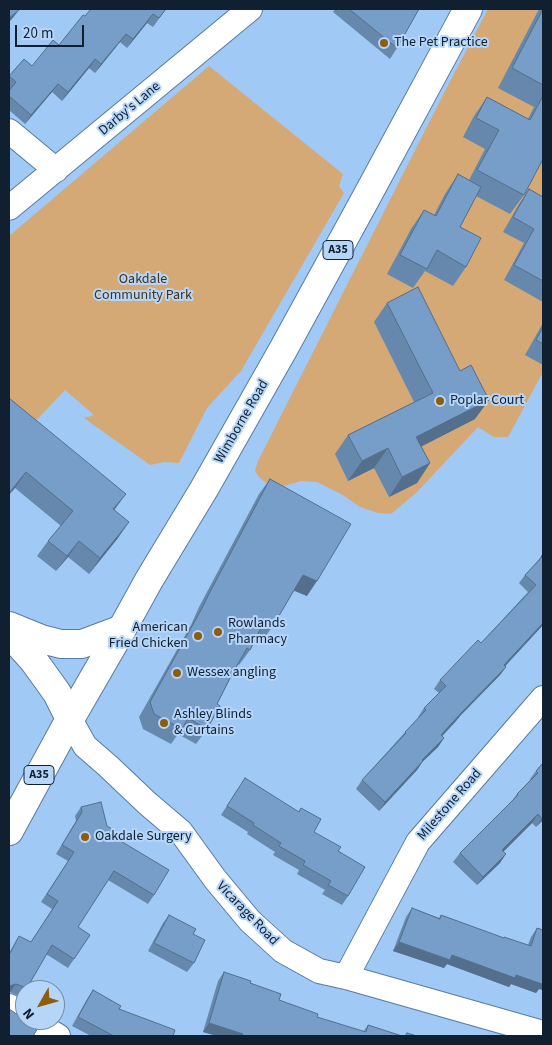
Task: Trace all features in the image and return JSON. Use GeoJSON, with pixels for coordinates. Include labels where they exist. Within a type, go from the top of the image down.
{"type":"FeatureCollection","features":[{"type":"Feature","properties":{"kind":"main road","name":"Wimborne Road"},"geometry":{"type":"LineString","coordinates":[[9,831],[149,580],[204,489],[284,348],[376,182],[468,9]]}},
{"type":"Feature","properties":{"kind":"main road"},"geometry":{"type":"LineString","coordinates":[[9,626],[41,639],[61,644],[82,644],[122,629]]}},
{"type":"Feature","properties":{"kind":"main road"},"geometry":{"type":"LineString","coordinates":[[9,633],[34,661],[57,694],[70,719]]}},
{"type":"Feature","properties":{"kind":"street","name":"Darby's Lane"},"geometry":{"type":"LineString","coordinates":[[9,208],[250,9]]}},
{"type":"Feature","properties":{"kind":"street"},"geometry":{"type":"LineString","coordinates":[[9,131],[56,170]]}},
{"type":"Feature","properties":{"kind":"street","name":"Milestone Road"},"geometry":{"type":"LineString","coordinates":[[346,977],[418,842],[543,698]]}},
{"type":"Feature","properties":{"kind":"street","name":"Vicarage Road"},"geometry":{"type":"LineString","coordinates":[[70,719],[85,746],[181,832],[214,879],[250,921],[284,951],[319,971],[543,1033]]}},
{"type":"Feature","properties":{"kind":"green space"},"geometry":{"type":"Polygon","coordinates":[[[488,9],[543,9],[543,372],[508,437],[494,437],[478,427],[417,492],[391,514],[378,513],[360,507],[341,494],[317,482],[301,481],[284,486],[266,483],[255,471],[258,461],[488,9]]]}},
{"type":"Feature","properties":{"kind":"green space","name":"Oakdale Community Park"},"geometry":{"type":"Polygon","coordinates":[[[209,66],[343,174],[339,186],[344,193],[241,371],[207,408],[179,463],[164,462],[150,465],[84,418],[94,415],[65,390],[30,427],[9,408],[9,236],[209,66]]]}},
{"type":"Feature","properties":{"kind":"building"},"geometry":{"type":"Polygon","coordinates":[[[9,9],[18,9],[19,10],[9,18],[9,9]]]}},
{"type":"Feature","properties":{"kind":"building"},"geometry":{"type":"Polygon","coordinates":[[[91,9],[166,9],[159,18],[153,14],[133,39],[126,34],[101,64],[95,59],[68,92],[58,84],[31,115],[9,96],[9,91],[16,82],[9,76],[24,59],[32,66],[53,40],[59,45],[83,15],[85,16],[91,9]]]}},
{"type":"Feature","properties":{"kind":"building"},"geometry":{"type":"Polygon","coordinates":[[[349,9],[419,9],[397,48],[349,9]]]}},
{"type":"Feature","properties":{"kind":"building"},"geometry":{"type":"Polygon","coordinates":[[[543,9],[543,85],[512,68],[543,9]]]}},
{"type":"Feature","properties":{"kind":"building"},"geometry":{"type":"Polygon","coordinates":[[[543,96],[543,159],[524,195],[477,170],[499,130],[476,118],[487,97],[530,120],[543,96]]]}},
{"type":"Feature","properties":{"kind":"building"},"geometry":{"type":"Polygon","coordinates":[[[458,174],[481,187],[460,227],[481,238],[466,267],[437,250],[427,269],[400,255],[424,210],[436,216],[458,174]]]}},
{"type":"Feature","properties":{"kind":"building"},"geometry":{"type":"Polygon","coordinates":[[[529,189],[543,197],[543,281],[514,265],[534,229],[513,217],[529,189]]]}},
{"type":"Feature","properties":{"kind":"building"},"geometry":{"type":"Polygon","coordinates":[[[418,287],[460,371],[471,365],[489,400],[416,437],[430,463],[402,477],[388,448],[362,461],[348,435],[433,393],[387,303],[418,287]]]}},
{"type":"Feature","properties":{"kind":"building"},"geometry":{"type":"Polygon","coordinates":[[[543,327],[543,344],[536,340],[543,327]]]}},
{"type":"Feature","properties":{"kind":"building"},"geometry":{"type":"Polygon","coordinates":[[[9,398],[126,494],[113,509],[129,522],[100,558],[79,541],[67,556],[48,541],[73,511],[26,472],[9,493],[9,398]]]}},
{"type":"Feature","properties":{"kind":"building"},"geometry":{"type":"Polygon","coordinates":[[[270,479],[351,524],[317,581],[303,575],[273,626],[264,622],[250,650],[247,648],[231,676],[217,704],[220,706],[207,729],[188,718],[182,729],[154,714],[150,702],[270,479]]]}},
{"type":"Feature","properties":{"kind":"building"},"geometry":{"type":"Polygon","coordinates":[[[543,554],[543,623],[504,665],[506,667],[441,735],[444,738],[385,802],[362,780],[426,710],[424,708],[446,686],[440,680],[478,640],[481,643],[536,585],[525,575],[543,554]]]}},
{"type":"Feature","properties":{"kind":"building"},"geometry":{"type":"Polygon","coordinates":[[[543,763],[542,819],[538,814],[502,850],[506,854],[483,877],[460,853],[518,795],[538,773],[536,771],[543,763]]]}},
{"type":"Feature","properties":{"kind":"building"},"geometry":{"type":"Polygon","coordinates":[[[245,778],[299,812],[301,808],[321,819],[314,832],[341,847],[338,851],[365,867],[348,896],[328,885],[331,881],[303,865],[305,861],[279,846],[281,843],[227,806],[245,778]]]}},
{"type":"Feature","properties":{"kind":"building"},"geometry":{"type":"Polygon","coordinates":[[[101,802],[107,826],[122,835],[119,840],[169,870],[154,895],[114,871],[78,927],[90,935],[74,959],[52,945],[32,980],[15,980],[15,984],[9,986],[9,955],[19,936],[31,942],[58,901],[47,894],[74,852],[62,845],[82,812],[81,807],[101,802]]]}},
{"type":"Feature","properties":{"kind":"building"},"geometry":{"type":"Polygon","coordinates":[[[412,908],[440,919],[441,915],[531,946],[537,928],[543,930],[542,984],[516,975],[515,978],[452,955],[450,960],[399,942],[412,908]]]}},
{"type":"Feature","properties":{"kind":"building"},"geometry":{"type":"Polygon","coordinates":[[[169,915],[196,929],[193,934],[205,940],[194,963],[154,943],[169,915]]]}},
{"type":"Feature","properties":{"kind":"building"},"geometry":{"type":"Polygon","coordinates":[[[224,972],[281,994],[279,1000],[318,1014],[317,1017],[366,1032],[368,1025],[402,1036],[242,1036],[243,1034],[209,1023],[224,972]]]}},
{"type":"Feature","properties":{"kind":"building"},"geometry":{"type":"Polygon","coordinates":[[[93,990],[121,1006],[119,1009],[175,1030],[173,1036],[114,1036],[78,1017],[93,990]]]}},
{"type":"Feature","properties":{"kind":"building"},"geometry":{"type":"Polygon","coordinates":[[[9,1009],[15,1013],[15,1030],[37,1030],[33,1036],[9,1036],[9,1009]]]}},
{"type":"Feature","properties":{"kind":"building"},"geometry":{"type":"Polygon","coordinates":[[[407,1033],[417,1036],[405,1036],[407,1033]]]}},
{"type":"Feature","properties":{"kind":"place","name":"The Pet Practice"},"geometry":{"type":"Point","coordinates":[384,43]}},
{"type":"Feature","properties":{"kind":"place","name":"Poplar Court"},"geometry":{"type":"Point","coordinates":[440,401]}},
{"type":"Feature","properties":{"kind":"place","name":"Rowlands Pharmacy"},"geometry":{"type":"Point","coordinates":[218,632]}},
{"type":"Feature","properties":{"kind":"place","name":"American Fried Chicken"},"geometry":{"type":"Point","coordinates":[198,636]}},
{"type":"Feature","properties":{"kind":"place","name":"Wessex angling"},"geometry":{"type":"Point","coordinates":[177,673]}},
{"type":"Feature","properties":{"kind":"place","name":"Ashley Blinds & Curtains"},"geometry":{"type":"Point","coordinates":[164,723]}},
{"type":"Feature","properties":{"kind":"place","name":"Oakdale Surgery"},"geometry":{"type":"Point","coordinates":[85,837]}}]}
